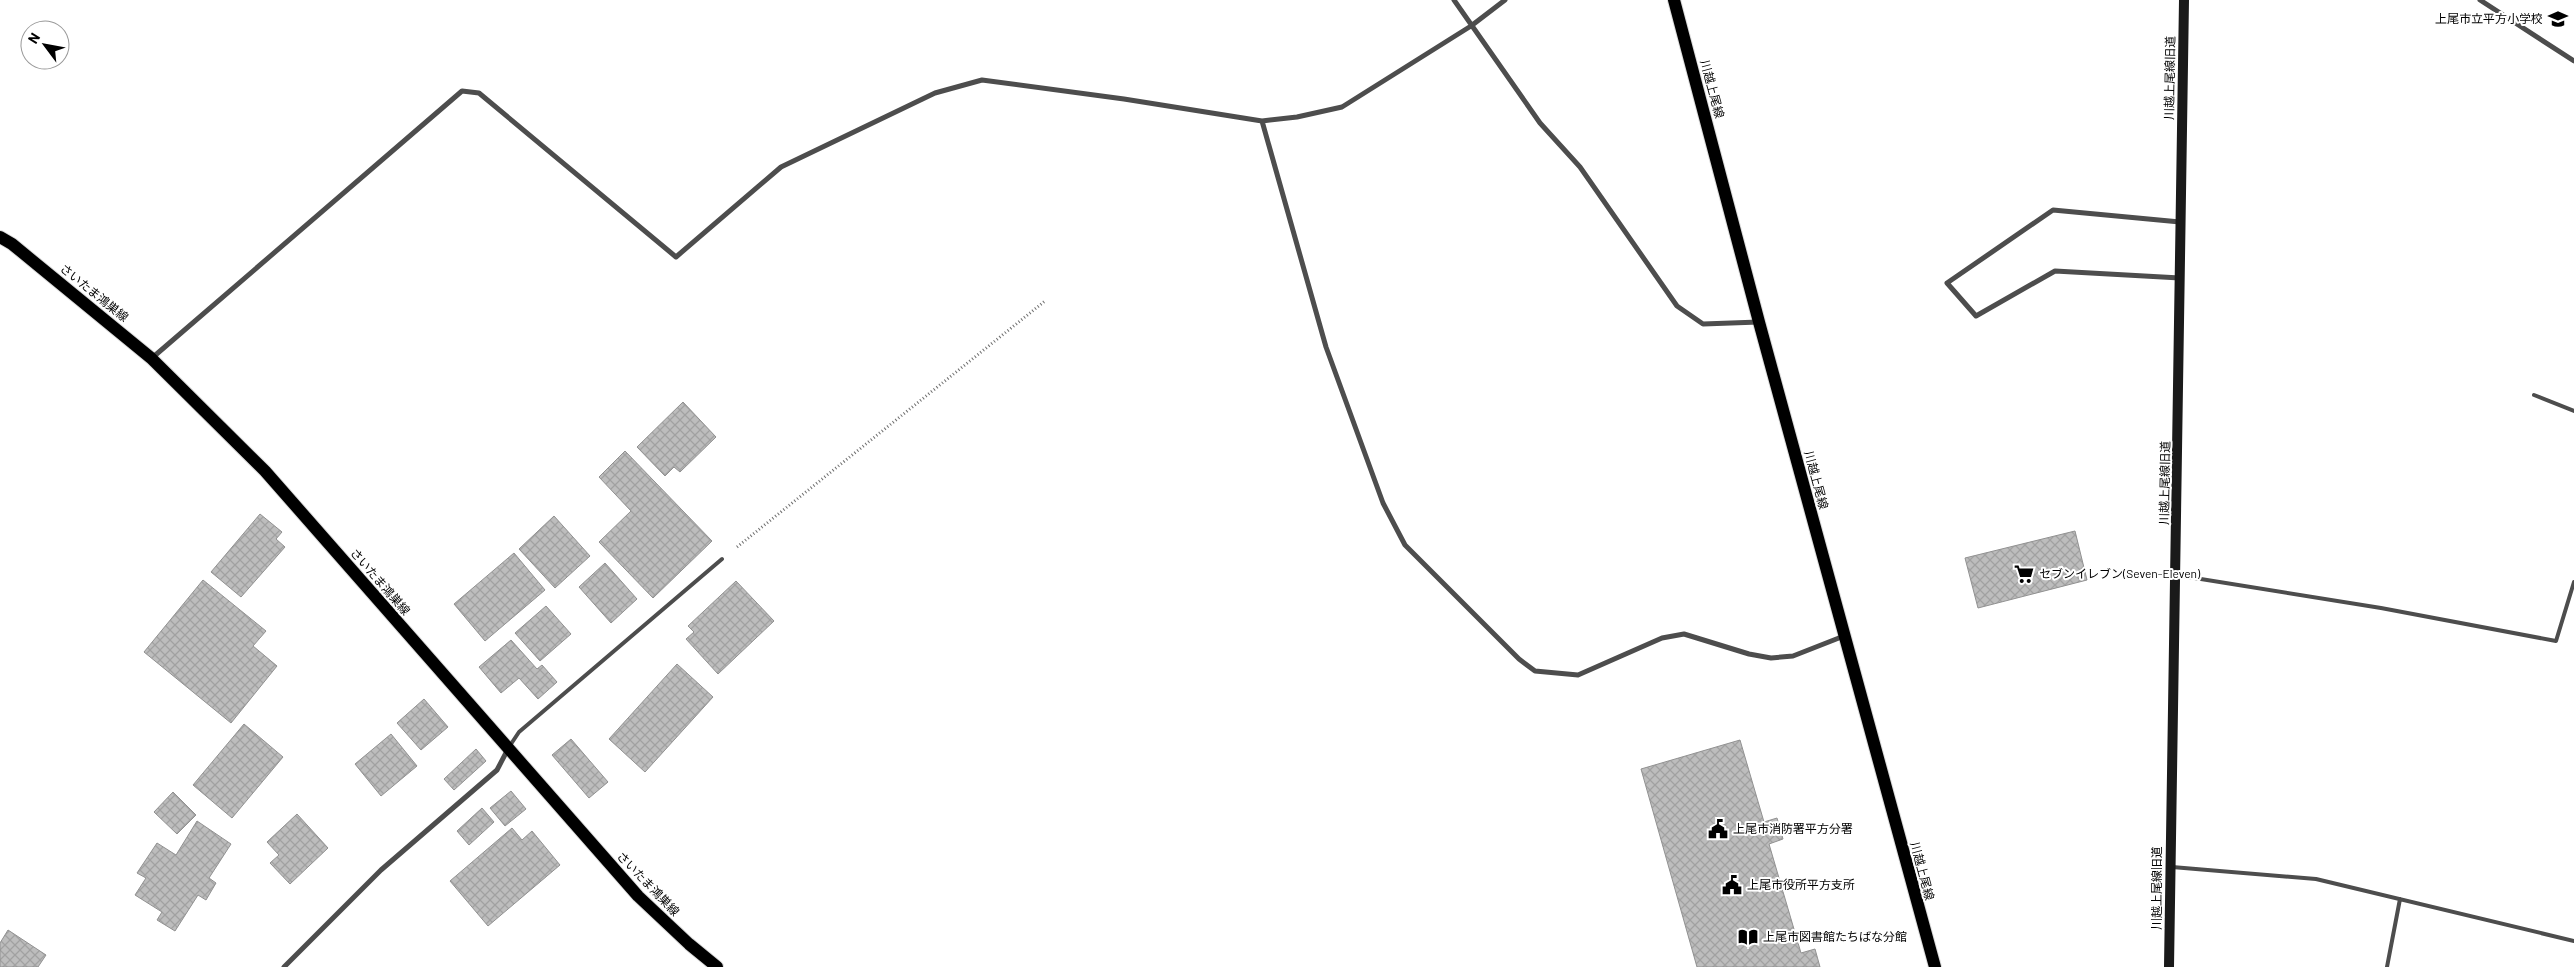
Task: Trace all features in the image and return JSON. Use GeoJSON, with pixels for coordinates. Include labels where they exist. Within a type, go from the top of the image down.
{"type":"FeatureCollection","features":[{"type":"Feature","properties":{"kind":"main road","name":"川越上尾線"},"geometry":{"type":"LineString","coordinates":[[1674,0],[1759,322],[1935,967]]}},
{"type":"Feature","properties":{"kind":"main road","name":"さいたま鴻巣線"},"geometry":{"type":"LineString","coordinates":[[0,237],[12,244],[151,358],[265,471],[638,896],[689,944],[718,967]]}},
{"type":"Feature","properties":{"kind":"street"},"geometry":{"type":"LineString","coordinates":[[1454,0],[1540,123],[1580,167],[1677,306],[1703,324],[1759,322]]}},
{"type":"Feature","properties":{"kind":"street"},"geometry":{"type":"LineString","coordinates":[[151,358],[462,91],[479,93],[676,257],[781,167],[935,93],[982,80],[1124,99],[1262,121],[1297,118],[1342,107],[1471,26],[1505,0]]}},
{"type":"Feature","properties":{"kind":"street","name":"川越上尾線旧道"},"geometry":{"type":"LineString","coordinates":[[2169,967],[2169,867],[2176,576],[2184,0]]}},
{"type":"Feature","properties":{"kind":"street"},"geometry":{"type":"LineString","coordinates":[[2480,0],[2574,61]]}},
{"type":"Feature","properties":{"kind":"street"},"geometry":{"type":"LineString","coordinates":[[1262,121],[1326,347],[1383,504],[1404,545],[1519,660],[1535,671],[1578,675],[1662,638],[1684,634],[1749,654],[1771,658],[1793,656],[1845,636]]}},
{"type":"Feature","properties":{"kind":"street"},"geometry":{"type":"LineString","coordinates":[[2180,222],[2053,210],[1947,283],[1976,316],[2055,271],[2180,278]]}},
{"type":"Feature","properties":{"kind":"street"},"geometry":{"type":"LineString","coordinates":[[284,967],[381,870],[497,770],[508,749]]}},
{"type":"Feature","properties":{"kind":"lane"},"geometry":{"type":"LineString","coordinates":[[2534,395],[2574,411]]}},
{"type":"Feature","properties":{"kind":"lane"},"geometry":{"type":"LineString","coordinates":[[508,749],[519,732],[722,560]]}},
{"type":"Feature","properties":{"kind":"lane"},"geometry":{"type":"LineString","coordinates":[[2176,576],[2381,608],[2556,641],[2574,582]]}},
{"type":"Feature","properties":{"kind":"lane"},"geometry":{"type":"LineString","coordinates":[[2169,867],[2291,875],[2574,941]]}},
{"type":"Feature","properties":{"kind":"lane"},"geometry":{"type":"LineString","coordinates":[[2387,967],[2400,899]]}},
{"type":"Feature","properties":{"kind":"path"},"geometry":{"type":"LineString","coordinates":[[722,560],[1045,301]]}},
{"type":"Feature","properties":{"kind":"building"},"geometry":{"type":"Polygon","coordinates":[[[683,402],[716,437],[680,472],[674,467],[665,476],[637,447],[683,402]]]}},
{"type":"Feature","properties":{"kind":"building"},"geometry":{"type":"Polygon","coordinates":[[[625,451],[712,541],[653,598],[599,542],[631,511],[599,477],[625,451]]]}},
{"type":"Feature","properties":{"kind":"building"},"geometry":{"type":"Polygon","coordinates":[[[260,514],[282,532],[276,539],[285,547],[241,597],[211,572],[260,514]]]}},
{"type":"Feature","properties":{"kind":"building"},"geometry":{"type":"Polygon","coordinates":[[[554,516],[590,556],[555,588],[519,549],[554,516]]]}},
{"type":"Feature","properties":{"kind":"building"},"geometry":{"type":"Polygon","coordinates":[[[2075,531],[2087,580],[1978,608],[1965,558],[2075,531]]]}},
{"type":"Feature","properties":{"kind":"building"},"geometry":{"type":"Polygon","coordinates":[[[514,553],[545,590],[485,641],[454,604],[514,553]]]}},
{"type":"Feature","properties":{"kind":"building"},"geometry":{"type":"Polygon","coordinates":[[[605,563],[637,599],[611,623],[579,587],[605,563]]]}},
{"type":"Feature","properties":{"kind":"building"},"geometry":{"type":"Polygon","coordinates":[[[203,580],[266,631],[253,646],[277,666],[231,723],[144,652],[203,580]]]}},
{"type":"Feature","properties":{"kind":"building"},"geometry":{"type":"Polygon","coordinates":[[[736,581],[774,621],[718,674],[686,639],[694,632],[688,626],[736,581]]]}},
{"type":"Feature","properties":{"kind":"building"},"geometry":{"type":"Polygon","coordinates":[[[546,606],[571,634],[540,661],[515,633],[546,606]]]}},
{"type":"Feature","properties":{"kind":"building"},"geometry":{"type":"Polygon","coordinates":[[[511,640],[537,669],[542,665],[557,682],[538,699],[519,678],[501,693],[479,667],[511,640]]]}},
{"type":"Feature","properties":{"kind":"building"},"geometry":{"type":"Polygon","coordinates":[[[677,664],[713,697],[645,772],[609,739],[677,664]]]}},
{"type":"Feature","properties":{"kind":"building"},"geometry":{"type":"Polygon","coordinates":[[[424,699],[448,727],[421,750],[397,723],[424,699]]]}},
{"type":"Feature","properties":{"kind":"building"},"geometry":{"type":"Polygon","coordinates":[[[244,724],[283,757],[232,818],[193,785],[244,724]]]}},
{"type":"Feature","properties":{"kind":"building"},"geometry":{"type":"Polygon","coordinates":[[[391,734],[417,766],[381,796],[355,764],[391,734]]]}},
{"type":"Feature","properties":{"kind":"building"},"geometry":{"type":"Polygon","coordinates":[[[571,739],[608,782],[589,798],[552,755],[571,739]]]}},
{"type":"Feature","properties":{"kind":"building"},"geometry":{"type":"Polygon","coordinates":[[[1740,740],[1764,822],[1777,818],[1783,839],[1769,844],[1801,953],[1815,949],[1820,967],[1697,967],[1641,769],[1740,740]]]}},
{"type":"Feature","properties":{"kind":"building"},"geometry":{"type":"Polygon","coordinates":[[[476,749],[486,761],[454,790],[444,779],[476,749]]]}},
{"type":"Feature","properties":{"kind":"building"},"geometry":{"type":"Polygon","coordinates":[[[511,791],[526,809],[505,826],[490,808],[511,791]]]}},
{"type":"Feature","properties":{"kind":"building"},"geometry":{"type":"Polygon","coordinates":[[[173,792],[196,815],[177,834],[154,812],[173,792]]]}},
{"type":"Feature","properties":{"kind":"building"},"geometry":{"type":"Polygon","coordinates":[[[482,808],[494,822],[469,845],[457,831],[482,808]]]}},
{"type":"Feature","properties":{"kind":"building"},"geometry":{"type":"Polygon","coordinates":[[[297,814],[328,848],[290,884],[270,863],[279,855],[267,842],[297,814]]]}},
{"type":"Feature","properties":{"kind":"building"},"geometry":{"type":"Polygon","coordinates":[[[197,821],[231,844],[209,878],[216,883],[206,900],[198,895],[175,931],[157,920],[162,912],[135,895],[146,878],[137,873],[157,843],[176,855],[197,821]]]}},
{"type":"Feature","properties":{"kind":"building"},"geometry":{"type":"Polygon","coordinates":[[[512,828],[522,840],[532,831],[560,865],[488,926],[450,881],[512,828]]]}},
{"type":"Feature","properties":{"kind":"building"},"geometry":{"type":"Polygon","coordinates":[[[8,930],[46,955],[38,967],[0,967],[0,943],[8,930]]]}},
{"type":"Feature","properties":{"kind":"place","name":"上尾市立平方小学校"},"geometry":{"type":"Point","coordinates":[2558,19]}},
{"type":"Feature","properties":{"kind":"place","name":"セブンイレブン(Seven-Eleven)"},"geometry":{"type":"Point","coordinates":[2024,574]}},
{"type":"Feature","properties":{"kind":"place","name":"上尾市消防署平方分署"},"geometry":{"type":"Point","coordinates":[1718,829]}},
{"type":"Feature","properties":{"kind":"place","name":"上尾市役所平方支所"},"geometry":{"type":"Point","coordinates":[1732,885]}},
{"type":"Feature","properties":{"kind":"place","name":"上尾市図書館たちばな分館"},"geometry":{"type":"Point","coordinates":[1748,937]}}]}
